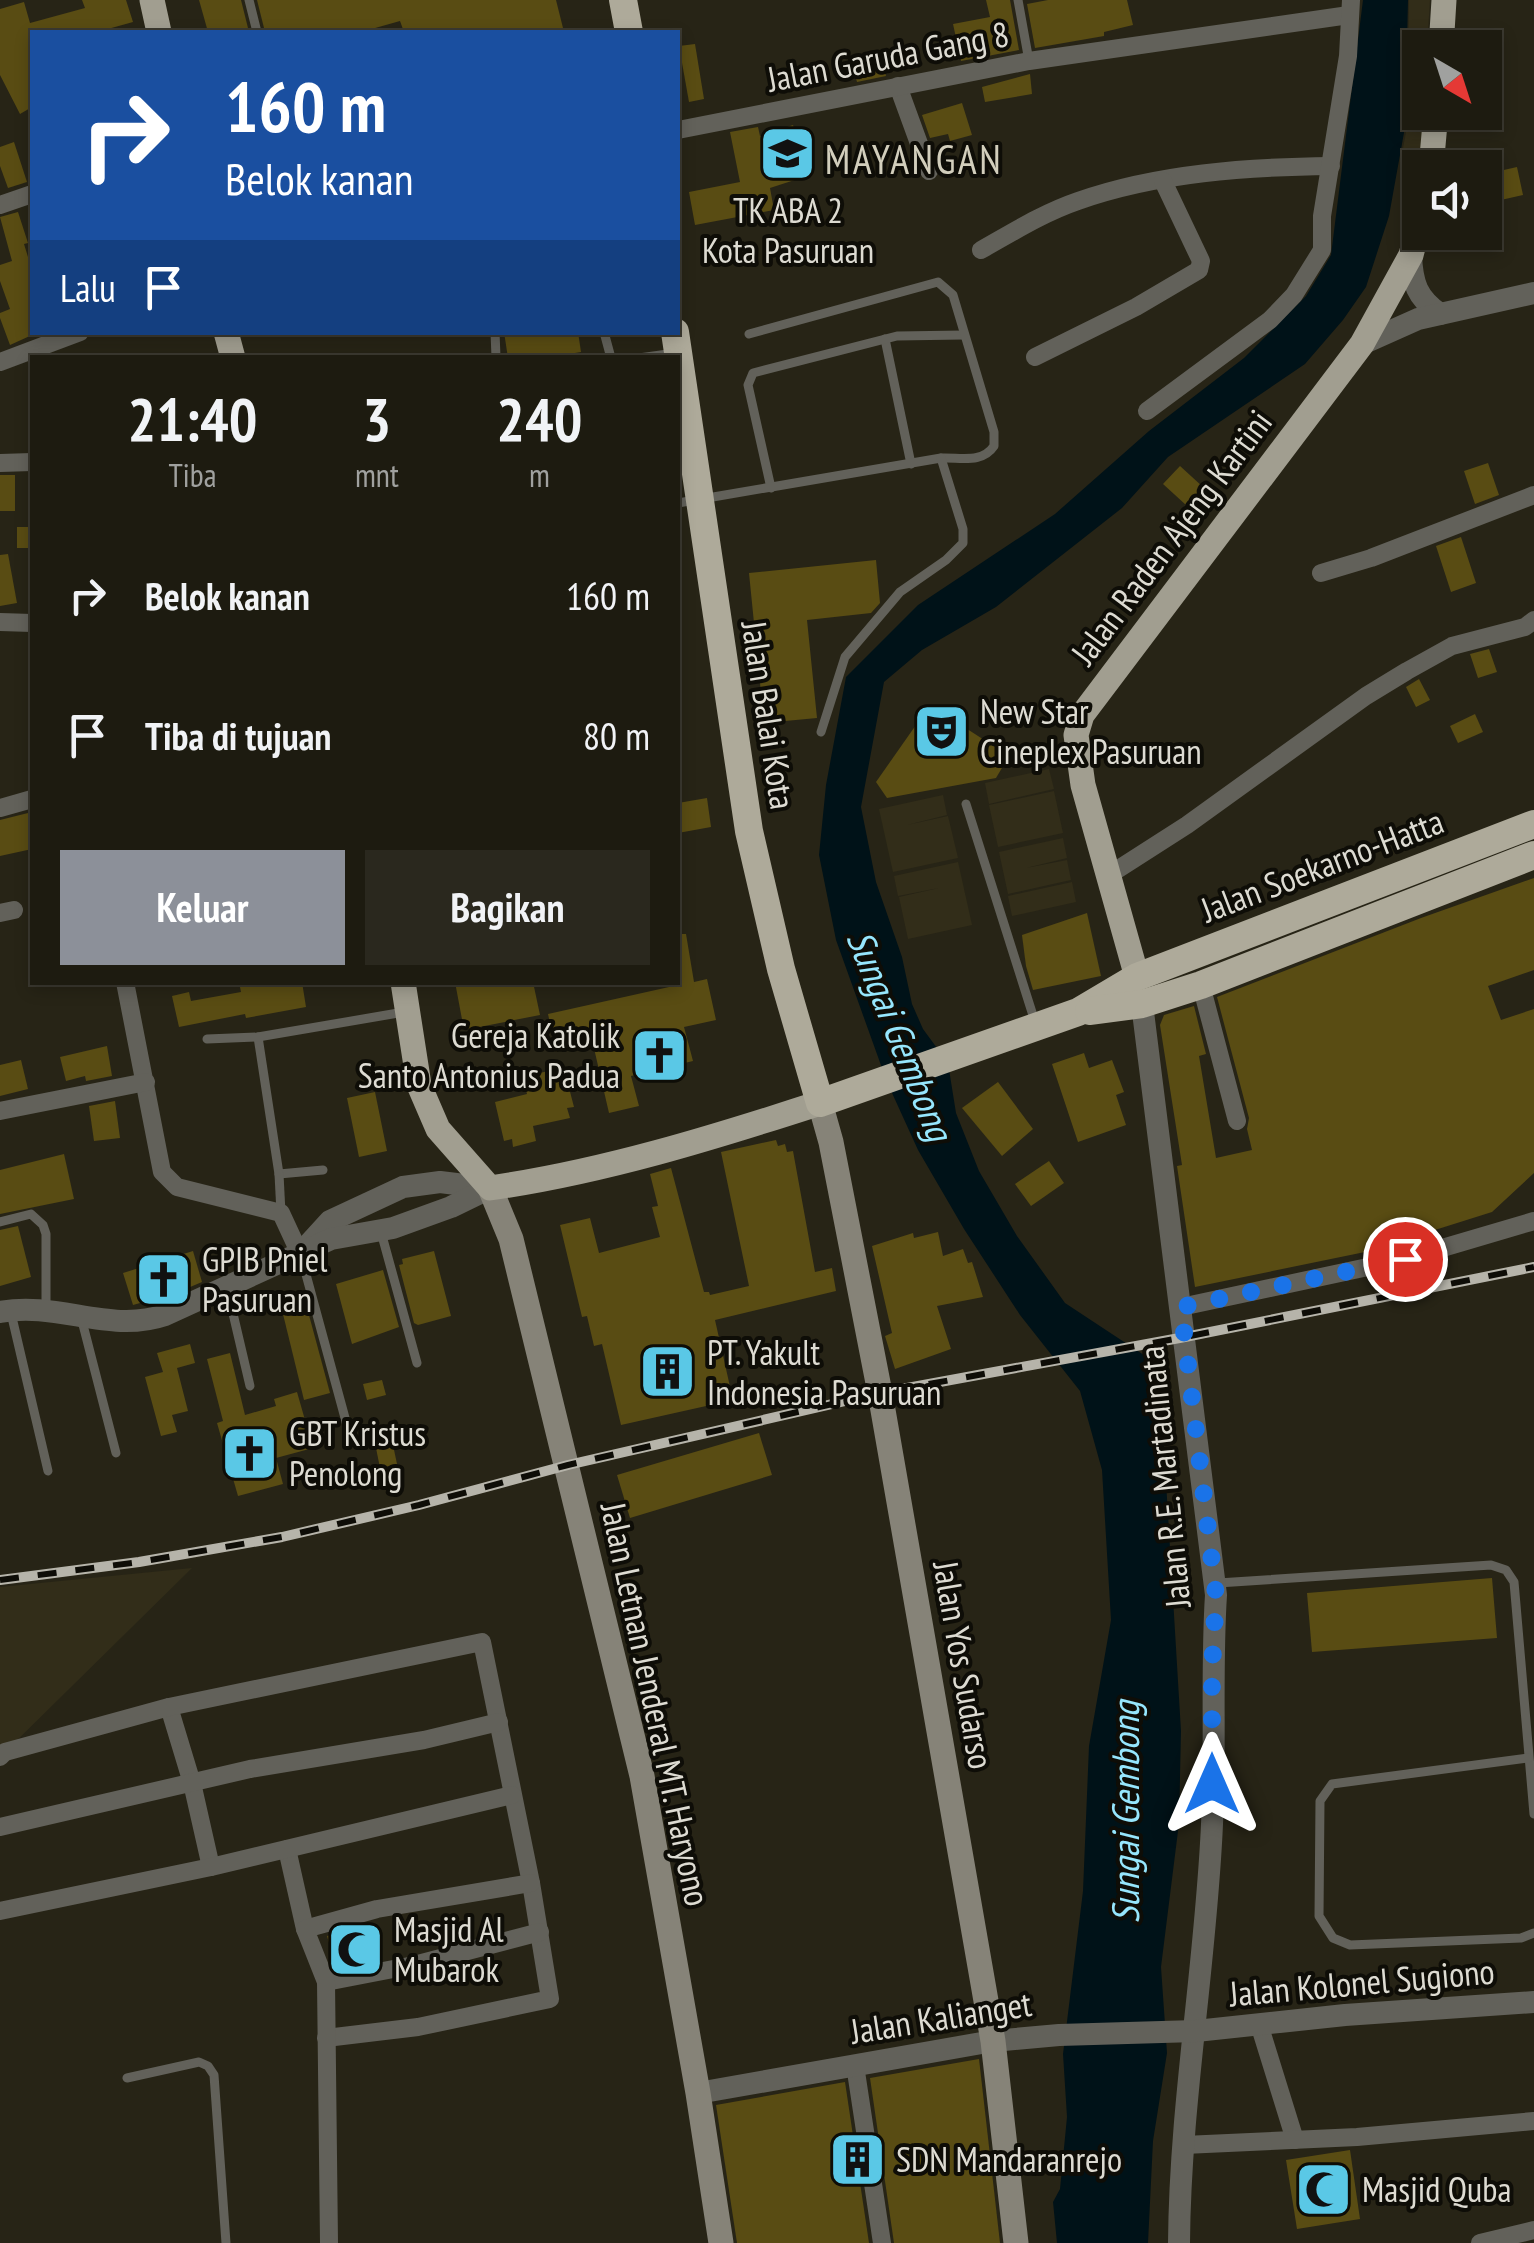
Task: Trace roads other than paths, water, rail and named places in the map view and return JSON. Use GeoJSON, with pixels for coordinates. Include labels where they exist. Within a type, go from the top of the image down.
{"type":"FeatureCollection","features":[{"type":"Feature","properties":{"kind":"highway"},"geometry":{"type":"LineString","coordinates":[[622,0],[629,30]]}},
{"type":"Feature","properties":{"kind":"highway","name":"Jalan Balai Kota"},"geometry":{"type":"LineString","coordinates":[[681,408],[688,502],[749,831],[781,969],[820,1103]]}},
{"type":"Feature","properties":{"kind":"highway","name":"Jalan Soekarno-Hatta"},"geometry":{"type":"LineString","coordinates":[[1139,990],[1534,824]]}},
{"type":"Feature","properties":{"kind":"highway","name":"Jalan Soekarno-Hatta"},"geometry":{"type":"LineString","coordinates":[[1139,990],[1201,986],[1534,855]]}},
{"type":"Feature","properties":{"kind":"highway"},"geometry":{"type":"LineString","coordinates":[[820,1103],[1139,990]]}},
{"type":"Feature","properties":{"kind":"main road"},"geometry":{"type":"LineString","coordinates":[[152,0],[159,30]]}},
{"type":"Feature","properties":{"kind":"main road"},"geometry":{"type":"LineString","coordinates":[[1442,30],[1444,0]]}},
{"type":"Feature","properties":{"kind":"main road","name":"Jalan Raden Ajeng Kartini"},"geometry":{"type":"LineString","coordinates":[[1139,990],[1077,756],[1076,735],[1082,715],[1362,344],[1411,250]]}},
{"type":"Feature","properties":{"kind":"main road"},"geometry":{"type":"LineString","coordinates":[[403,985],[420,1085],[438,1129],[490,1188],[554,1179],[820,1103]]}},
{"type":"Feature","properties":{"kind":"main road","name":"Jalan Yos Sudarso"},"geometry":{"type":"LineString","coordinates":[[820,1103],[884,1412],[993,2040],[1016,2243]]}},
{"type":"Feature","properties":{"kind":"main road","name":"Jalan Letnan Jenderal MT. Haryono"},"geometry":{"type":"LineString","coordinates":[[490,1188],[511,1239],[642,1776],[698,2093],[720,2243]]}},
{"type":"Feature","properties":{"kind":"street","name":"Jalan Garuda Gang 8"},"geometry":{"type":"LineString","coordinates":[[680,130],[1029,62],[1350,7]]}},
{"type":"Feature","properties":{"kind":"street"},"geometry":{"type":"LineString","coordinates":[[1147,411],[1270,320],[1302,284],[1322,250],[1322,216],[1348,56],[1350,7]]}},
{"type":"Feature","properties":{"kind":"street"},"geometry":{"type":"LineString","coordinates":[[898,86],[929,171]]}},
{"type":"Feature","properties":{"kind":"street"},"geometry":{"type":"LineString","coordinates":[[982,250],[1042,215],[1080,200],[1163,181],[1244,170],[1331,166]]}},
{"type":"Feature","properties":{"kind":"street"},"geometry":{"type":"LineString","coordinates":[[1035,357],[1136,307],[1199,270],[1201,261],[1163,181]]}},
{"type":"Feature","properties":{"kind":"street"},"geometry":{"type":"LineString","coordinates":[[0,204],[30,195]]}},
{"type":"Feature","properties":{"kind":"street"},"geometry":{"type":"LineString","coordinates":[[1410,255],[1418,295],[1440,314]]}},
{"type":"Feature","properties":{"kind":"street"},"geometry":{"type":"LineString","coordinates":[[1362,344],[1398,326],[1534,292]]}},
{"type":"Feature","properties":{"kind":"street"},"geometry":{"type":"LineString","coordinates":[[0,362],[72,335]]}},
{"type":"Feature","properties":{"kind":"street"},"geometry":{"type":"LineString","coordinates":[[0,463],[30,462]]}},
{"type":"Feature","properties":{"kind":"street"},"geometry":{"type":"LineString","coordinates":[[1321,573],[1371,558],[1534,495]]}},
{"type":"Feature","properties":{"kind":"street"},"geometry":{"type":"LineString","coordinates":[[1109,875],[1202,816],[1406,671],[1452,646],[1520,629],[1534,620]]}},
{"type":"Feature","properties":{"kind":"street"},"geometry":{"type":"LineString","coordinates":[[0,622],[30,624]]}},
{"type":"Feature","properties":{"kind":"street"},"geometry":{"type":"LineString","coordinates":[[0,808],[30,800]]}},
{"type":"Feature","properties":{"kind":"street"},"geometry":{"type":"LineString","coordinates":[[127,985],[158,1164],[170,1182],[195,1192],[282,1213],[300,1254]]}},
{"type":"Feature","properties":{"kind":"street"},"geometry":{"type":"LineString","coordinates":[[1201,986],[1238,1120]]}},
{"type":"Feature","properties":{"kind":"street","name":"Jalan R.E. Martadinata"},"geometry":{"type":"LineString","coordinates":[[1139,990],[1215,1583],[1212,1822],[1186,2032],[1179,2243]]}},
{"type":"Feature","properties":{"kind":"street"},"geometry":{"type":"LineString","coordinates":[[0,1112],[146,1082]]}},
{"type":"Feature","properties":{"kind":"street"},"geometry":{"type":"LineString","coordinates":[[300,1254],[330,1221],[403,1188],[440,1182],[490,1188]]}},
{"type":"Feature","properties":{"kind":"street"},"geometry":{"type":"LineString","coordinates":[[5,1311],[46,1308],[138,1323],[164,1315],[331,1239],[381,1230],[451,1207],[490,1188]]}},
{"type":"Feature","properties":{"kind":"street"},"geometry":{"type":"LineString","coordinates":[[1181,1307],[1405,1259],[1534,1222]]}},
{"type":"Feature","properties":{"kind":"street"},"geometry":{"type":"LineString","coordinates":[[0,1757],[5,1752],[169,1707],[482,1642],[551,1995],[547,2002],[418,2027],[326,2038]]}},
{"type":"Feature","properties":{"kind":"street"},"geometry":{"type":"LineString","coordinates":[[169,1707],[192,1784],[210,1867]]}},
{"type":"Feature","properties":{"kind":"street"},"geometry":{"type":"LineString","coordinates":[[0,1827],[250,1769],[424,1740],[499,1722]]}},
{"type":"Feature","properties":{"kind":"street"},"geometry":{"type":"LineString","coordinates":[[0,1912],[512,1795]]}},
{"type":"Feature","properties":{"kind":"street"},"geometry":{"type":"LineString","coordinates":[[288,1849],[305,1929],[326,1982],[329,2243]]}},
{"type":"Feature","properties":{"kind":"street"},"geometry":{"type":"LineString","coordinates":[[305,1929],[377,1909],[530,1883]]}},
{"type":"Feature","properties":{"kind":"street"},"geometry":{"type":"LineString","coordinates":[[326,1982],[414,1965],[540,1932]]}},
{"type":"Feature","properties":{"kind":"street","name":"Jalan Kolonel Sugiono"},"geometry":{"type":"LineString","coordinates":[[1186,2032],[1346,2014],[1534,2002]]}},
{"type":"Feature","properties":{"kind":"street"},"geometry":{"type":"LineString","coordinates":[[1259,2024],[1295,2140]]}},
{"type":"Feature","properties":{"kind":"street","name":"Jalan Kalianget"},"geometry":{"type":"LineString","coordinates":[[698,2093],[993,2040],[1059,2034],[1186,2032]]}},
{"type":"Feature","properties":{"kind":"street"},"geometry":{"type":"LineString","coordinates":[[856,2065],[882,2243]]}},
{"type":"Feature","properties":{"kind":"street"},"geometry":{"type":"LineString","coordinates":[[1184,2145],[1534,2122]]}},
{"type":"Feature","properties":{"kind":"street"},"geometry":{"type":"LineString","coordinates":[[1480,2243],[1534,2230]]}},
{"type":"Feature","properties":{"kind":"lane"},"geometry":{"type":"LineString","coordinates":[[249,0],[256,30]]}},
{"type":"Feature","properties":{"kind":"lane"},"geometry":{"type":"LineString","coordinates":[[1018,0],[1029,62]]}},
{"type":"Feature","properties":{"kind":"lane"},"geometry":{"type":"LineString","coordinates":[[688,502],[941,458],[984,456],[994,446],[994,432],[953,295],[938,282],[749,334]]}},
{"type":"Feature","properties":{"kind":"lane"},"geometry":{"type":"LineString","coordinates":[[771,488],[748,384],[750,376],[760,370],[885,339],[924,334],[963,336]]}},
{"type":"Feature","properties":{"kind":"lane"},"geometry":{"type":"LineString","coordinates":[[885,339],[911,464]]}},
{"type":"Feature","properties":{"kind":"lane"},"geometry":{"type":"LineString","coordinates":[[646,355],[676,343]]}},
{"type":"Feature","properties":{"kind":"lane"},"geometry":{"type":"LineString","coordinates":[[821,732],[845,657],[900,592],[963,544],[963,528],[941,458]]}},
{"type":"Feature","properties":{"kind":"lane"},"geometry":{"type":"LineString","coordinates":[[966,804],[1036,1027]]}},
{"type":"Feature","properties":{"kind":"lane"},"geometry":{"type":"LineString","coordinates":[[207,1039],[258,1037],[407,1012]]}},
{"type":"Feature","properties":{"kind":"lane"},"geometry":{"type":"LineString","coordinates":[[258,1037],[282,1213]]}},
{"type":"Feature","properties":{"kind":"lane"},"geometry":{"type":"LineString","coordinates":[[279,1174],[323,1170]]}},
{"type":"Feature","properties":{"kind":"lane"},"geometry":{"type":"LineString","coordinates":[[0,1222],[31,1214],[43,1225],[46,1308]]}},
{"type":"Feature","properties":{"kind":"lane"},"geometry":{"type":"LineString","coordinates":[[381,1230],[417,1364]]}},
{"type":"Feature","properties":{"kind":"lane"},"geometry":{"type":"LineString","coordinates":[[300,1254],[351,1440]]}},
{"type":"Feature","properties":{"kind":"lane"},"geometry":{"type":"LineString","coordinates":[[226,1286],[250,1386]]}},
{"type":"Feature","properties":{"kind":"lane"},"geometry":{"type":"LineString","coordinates":[[5,1311],[48,1471]]}},
{"type":"Feature","properties":{"kind":"lane"},"geometry":{"type":"LineString","coordinates":[[80,1314],[116,1453]]}},
{"type":"Feature","properties":{"kind":"lane"},"geometry":{"type":"LineString","coordinates":[[1215,1583],[1491,1565],[1502,1568],[1514,1582],[1534,1814]]}},
{"type":"Feature","properties":{"kind":"lane"},"geometry":{"type":"LineString","coordinates":[[1528,1758],[1332,1784],[1320,1801],[1319,1916],[1333,1938],[1350,1945],[1522,1938],[1534,1934]]}},
{"type":"Feature","properties":{"kind":"lane"},"geometry":{"type":"LineString","coordinates":[[127,2078],[199,2062],[214,2075],[226,2243]]}},
{"type":"Feature","properties":{"kind":"water","name":"Sungai Gembong"},"geometry":{"type":"Polygon","coordinates":[[[1363,0],[1408,0],[1407,30],[1402,30],[1404,130],[1389,216],[1366,287],[1305,364],[1168,457],[1122,508],[996,607],[922,650],[884,682],[861,807],[876,882],[902,957],[912,1004],[923,1029],[948,1063],[956,1113],[979,1171],[1017,1236],[1065,1303],[1159,1365],[1181,1731],[1179,1823],[1161,1967],[1167,2053],[1153,2141],[1148,2243],[1057,2243],[1053,2202],[1060,2189],[1067,2117],[1063,2054],[1083,1891],[1089,1746],[1111,1620],[1102,1470],[1080,1391],[1020,1315],[964,1229],[918,1150],[887,1082],[836,940],[819,855],[826,785],[846,677],[918,605],[1055,514],[1149,431],[1244,358],[1306,296],[1331,255],[1363,0]]]}},
{"type":"Feature","properties":{"kind":"railway"},"geometry":{"type":"LineString","coordinates":[[0,1580],[139,1562],[282,1537],[568,1465],[880,1393],[1534,1267]]}},
{"type":"Feature","properties":{"kind":"place","name":"TK ABA 2 Kota Pasuruan"},"geometry":{"type":"Point","coordinates":[788,154]}},
{"type":"Feature","properties":{"kind":"place","name":"New Star Cineplex Pasuruan"},"geometry":{"type":"Point","coordinates":[941,731]}},
{"type":"Feature","properties":{"kind":"place","name":"Gereja Katolik Santo Antonius Padua"},"geometry":{"type":"Point","coordinates":[659,1055]}},
{"type":"Feature","properties":{"kind":"place","name":"GPIB Pniel Pasuruan"},"geometry":{"type":"Point","coordinates":[163,1279]}},
{"type":"Feature","properties":{"kind":"place","name":"PT. Yakult Indonesia Pasuruan"},"geometry":{"type":"Point","coordinates":[668,1372]}},
{"type":"Feature","properties":{"kind":"place","name":"GBT Kristus Penolong"},"geometry":{"type":"Point","coordinates":[250,1453]}},
{"type":"Feature","properties":{"kind":"place","name":"Masjid Al Mubarok"},"geometry":{"type":"Point","coordinates":[355,1949]}},
{"type":"Feature","properties":{"kind":"place","name":"SDN Mandaranrejo"},"geometry":{"type":"Point","coordinates":[857,2159]}},
{"type":"Feature","properties":{"kind":"place","name":"Masjid Quba"},"geometry":{"type":"Point","coordinates":[1323,2189]}},
{"type":"Feature","properties":{"kind":"district","name":"MAYANGAN"},"geometry":{"type":"Point","coordinates":[914,159]}}]}
